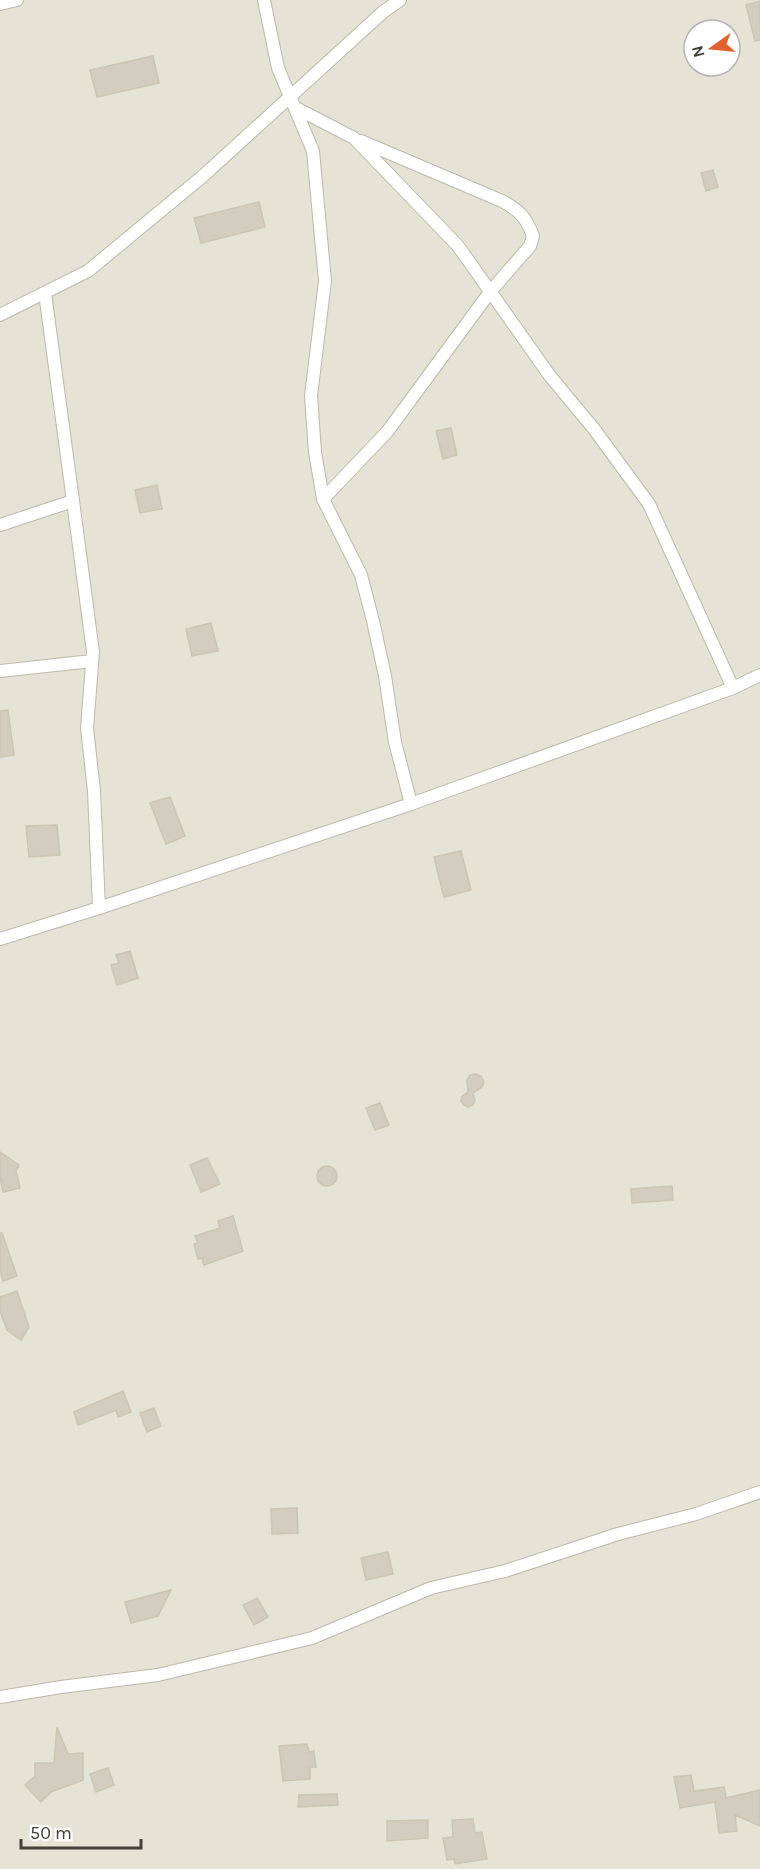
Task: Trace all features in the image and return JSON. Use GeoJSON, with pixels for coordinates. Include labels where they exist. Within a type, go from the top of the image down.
{"type":"FeatureCollection","features":[{"type":"Feature","properties":{"kind":"street"},"geometry":{"type":"LineString","coordinates":[[264,0],[278,68],[313,151],[325,281],[312,396],[315,452],[323,499],[361,575],[376,632],[394,742],[411,804]]}},
{"type":"Feature","properties":{"kind":"street"},"geometry":{"type":"LineString","coordinates":[[0,315],[88,272],[203,176],[382,12],[400,0]]}},
{"type":"Feature","properties":{"kind":"street"},"geometry":{"type":"LineString","coordinates":[[296,108],[354,138],[517,209],[527,221],[533,236],[530,246],[490,292],[387,432],[323,499]]}},
{"type":"Feature","properties":{"kind":"street"},"geometry":{"type":"LineString","coordinates":[[354,138],[458,246],[550,376],[594,429],[649,504],[733,688]]}},
{"type":"Feature","properties":{"kind":"street"},"geometry":{"type":"LineString","coordinates":[[45,293],[93,652],[87,728],[94,791],[99,908]]}},
{"type":"Feature","properties":{"kind":"street"},"geometry":{"type":"LineString","coordinates":[[0,525],[73,501]]}},
{"type":"Feature","properties":{"kind":"street"},"geometry":{"type":"LineString","coordinates":[[0,671],[92,661]]}},
{"type":"Feature","properties":{"kind":"street"},"geometry":{"type":"LineString","coordinates":[[0,939],[411,804],[733,688],[760,675]]}},
{"type":"Feature","properties":{"kind":"street"},"geometry":{"type":"LineString","coordinates":[[0,1697],[158,1675],[312,1638],[431,1588],[505,1571],[618,1534],[696,1514],[760,1492]]}},
{"type":"Feature","properties":{"kind":"shaded area"},"geometry":{"type":"Polygon","coordinates":[[[0,0],[760,0],[760,1869],[0,1869],[0,0]]]}},
{"type":"Feature","properties":{"kind":"building"},"geometry":{"type":"Polygon","coordinates":[[[760,1],[760,40],[755,41],[746,5],[760,1]]]}},
{"type":"Feature","properties":{"kind":"building"},"geometry":{"type":"Polygon","coordinates":[[[153,56],[159,83],[97,97],[90,70],[153,56]]]}},
{"type":"Feature","properties":{"kind":"building"},"geometry":{"type":"Polygon","coordinates":[[[713,170],[718,187],[706,191],[701,173],[713,170]]]}},
{"type":"Feature","properties":{"kind":"building"},"geometry":{"type":"Polygon","coordinates":[[[259,202],[265,227],[201,243],[194,218],[259,202]]]}},
{"type":"Feature","properties":{"kind":"building"},"geometry":{"type":"Polygon","coordinates":[[[451,428],[457,455],[443,459],[436,431],[451,428]]]}},
{"type":"Feature","properties":{"kind":"building"},"geometry":{"type":"Polygon","coordinates":[[[157,485],[162,509],[140,513],[135,490],[157,485]]]}},
{"type":"Feature","properties":{"kind":"building"},"geometry":{"type":"Polygon","coordinates":[[[211,623],[218,651],[192,656],[186,629],[211,623]]]}},
{"type":"Feature","properties":{"kind":"building"},"geometry":{"type":"Polygon","coordinates":[[[8,710],[14,755],[0,757],[0,711],[8,710]]]}},
{"type":"Feature","properties":{"kind":"building"},"geometry":{"type":"Polygon","coordinates":[[[170,797],[185,836],[166,844],[150,803],[170,797]]]}},
{"type":"Feature","properties":{"kind":"building"},"geometry":{"type":"Polygon","coordinates":[[[57,825],[60,855],[29,857],[26,826],[57,825]]]}},
{"type":"Feature","properties":{"kind":"building"},"geometry":{"type":"Polygon","coordinates":[[[461,851],[471,890],[444,897],[434,857],[461,851]]]}},
{"type":"Feature","properties":{"kind":"building"},"geometry":{"type":"Polygon","coordinates":[[[130,951],[138,978],[117,985],[111,965],[119,963],[116,955],[130,951]]]}},
{"type":"Feature","properties":{"kind":"building"},"geometry":{"type":"Polygon","coordinates":[[[470,1075],[481,1076],[484,1082],[482,1087],[473,1093],[475,1101],[468,1107],[461,1101],[462,1096],[468,1092],[467,1080],[470,1075]]]}},
{"type":"Feature","properties":{"kind":"building"},"geometry":{"type":"Polygon","coordinates":[[[380,1103],[389,1125],[375,1130],[366,1108],[380,1103]]]}},
{"type":"Feature","properties":{"kind":"building"},"geometry":{"type":"Polygon","coordinates":[[[0,1152],[19,1165],[16,1171],[20,1188],[3,1192],[0,1177],[0,1152]]]}},
{"type":"Feature","properties":{"kind":"building"},"geometry":{"type":"Polygon","coordinates":[[[207,1158],[220,1184],[201,1192],[190,1165],[207,1158]]]}},
{"type":"Feature","properties":{"kind":"building"},"geometry":{"type":"Polygon","coordinates":[[[327,1166],[334,1169],[337,1176],[334,1183],[327,1186],[320,1183],[317,1176],[320,1169],[327,1166]]]}},
{"type":"Feature","properties":{"kind":"building"},"geometry":{"type":"Polygon","coordinates":[[[672,1186],[673,1200],[632,1203],[631,1189],[672,1186]]]}},
{"type":"Feature","properties":{"kind":"building"},"geometry":{"type":"Polygon","coordinates":[[[233,1216],[243,1251],[204,1265],[202,1258],[198,1259],[194,1244],[198,1243],[195,1236],[220,1228],[218,1221],[233,1216]]]}},
{"type":"Feature","properties":{"kind":"building"},"geometry":{"type":"Polygon","coordinates":[[[0,1233],[2,1233],[17,1276],[3,1281],[0,1271],[0,1233]]]}},
{"type":"Feature","properties":{"kind":"building"},"geometry":{"type":"Polygon","coordinates":[[[17,1291],[29,1327],[21,1340],[7,1330],[0,1311],[0,1297],[17,1291]]]}},
{"type":"Feature","properties":{"kind":"building"},"geometry":{"type":"Polygon","coordinates":[[[123,1391],[131,1412],[118,1417],[116,1410],[78,1425],[74,1412],[123,1391]]]}},
{"type":"Feature","properties":{"kind":"building"},"geometry":{"type":"Polygon","coordinates":[[[154,1408],[161,1426],[147,1432],[140,1413],[154,1408]]]}},
{"type":"Feature","properties":{"kind":"building"},"geometry":{"type":"Polygon","coordinates":[[[297,1508],[298,1533],[272,1534],[271,1509],[297,1508]]]}},
{"type":"Feature","properties":{"kind":"building"},"geometry":{"type":"Polygon","coordinates":[[[388,1552],[393,1574],[366,1580],[361,1558],[388,1552]]]}},
{"type":"Feature","properties":{"kind":"building"},"geometry":{"type":"Polygon","coordinates":[[[171,1590],[158,1616],[131,1623],[125,1602],[171,1590]]]}},
{"type":"Feature","properties":{"kind":"building"},"geometry":{"type":"Polygon","coordinates":[[[257,1598],[268,1617],[254,1625],[243,1605],[257,1598]]]}},
{"type":"Feature","properties":{"kind":"building"},"geometry":{"type":"Polygon","coordinates":[[[57,1727],[68,1754],[83,1753],[83,1780],[51,1792],[41,1802],[25,1785],[35,1776],[35,1763],[54,1763],[57,1727]]]}},
{"type":"Feature","properties":{"kind":"building"},"geometry":{"type":"Polygon","coordinates":[[[307,1744],[309,1752],[314,1751],[316,1767],[310,1767],[310,1779],[283,1781],[279,1746],[307,1744]]]}},
{"type":"Feature","properties":{"kind":"building"},"geometry":{"type":"Polygon","coordinates":[[[108,1768],[114,1785],[96,1792],[90,1774],[108,1768]]]}},
{"type":"Feature","properties":{"kind":"building"},"geometry":{"type":"Polygon","coordinates":[[[691,1775],[694,1791],[724,1787],[726,1798],[760,1790],[760,1826],[735,1815],[737,1831],[719,1833],[715,1802],[680,1808],[674,1777],[691,1775]]]}},
{"type":"Feature","properties":{"kind":"building"},"geometry":{"type":"Polygon","coordinates":[[[337,1794],[338,1805],[298,1807],[299,1795],[337,1794]]]}},
{"type":"Feature","properties":{"kind":"building"},"geometry":{"type":"Polygon","coordinates":[[[473,1819],[475,1833],[482,1832],[487,1859],[455,1864],[454,1859],[447,1860],[443,1838],[453,1837],[452,1820],[473,1819]]]}},
{"type":"Feature","properties":{"kind":"building"},"geometry":{"type":"Polygon","coordinates":[[[428,1820],[428,1838],[387,1841],[387,1821],[428,1820]]]}}]}
